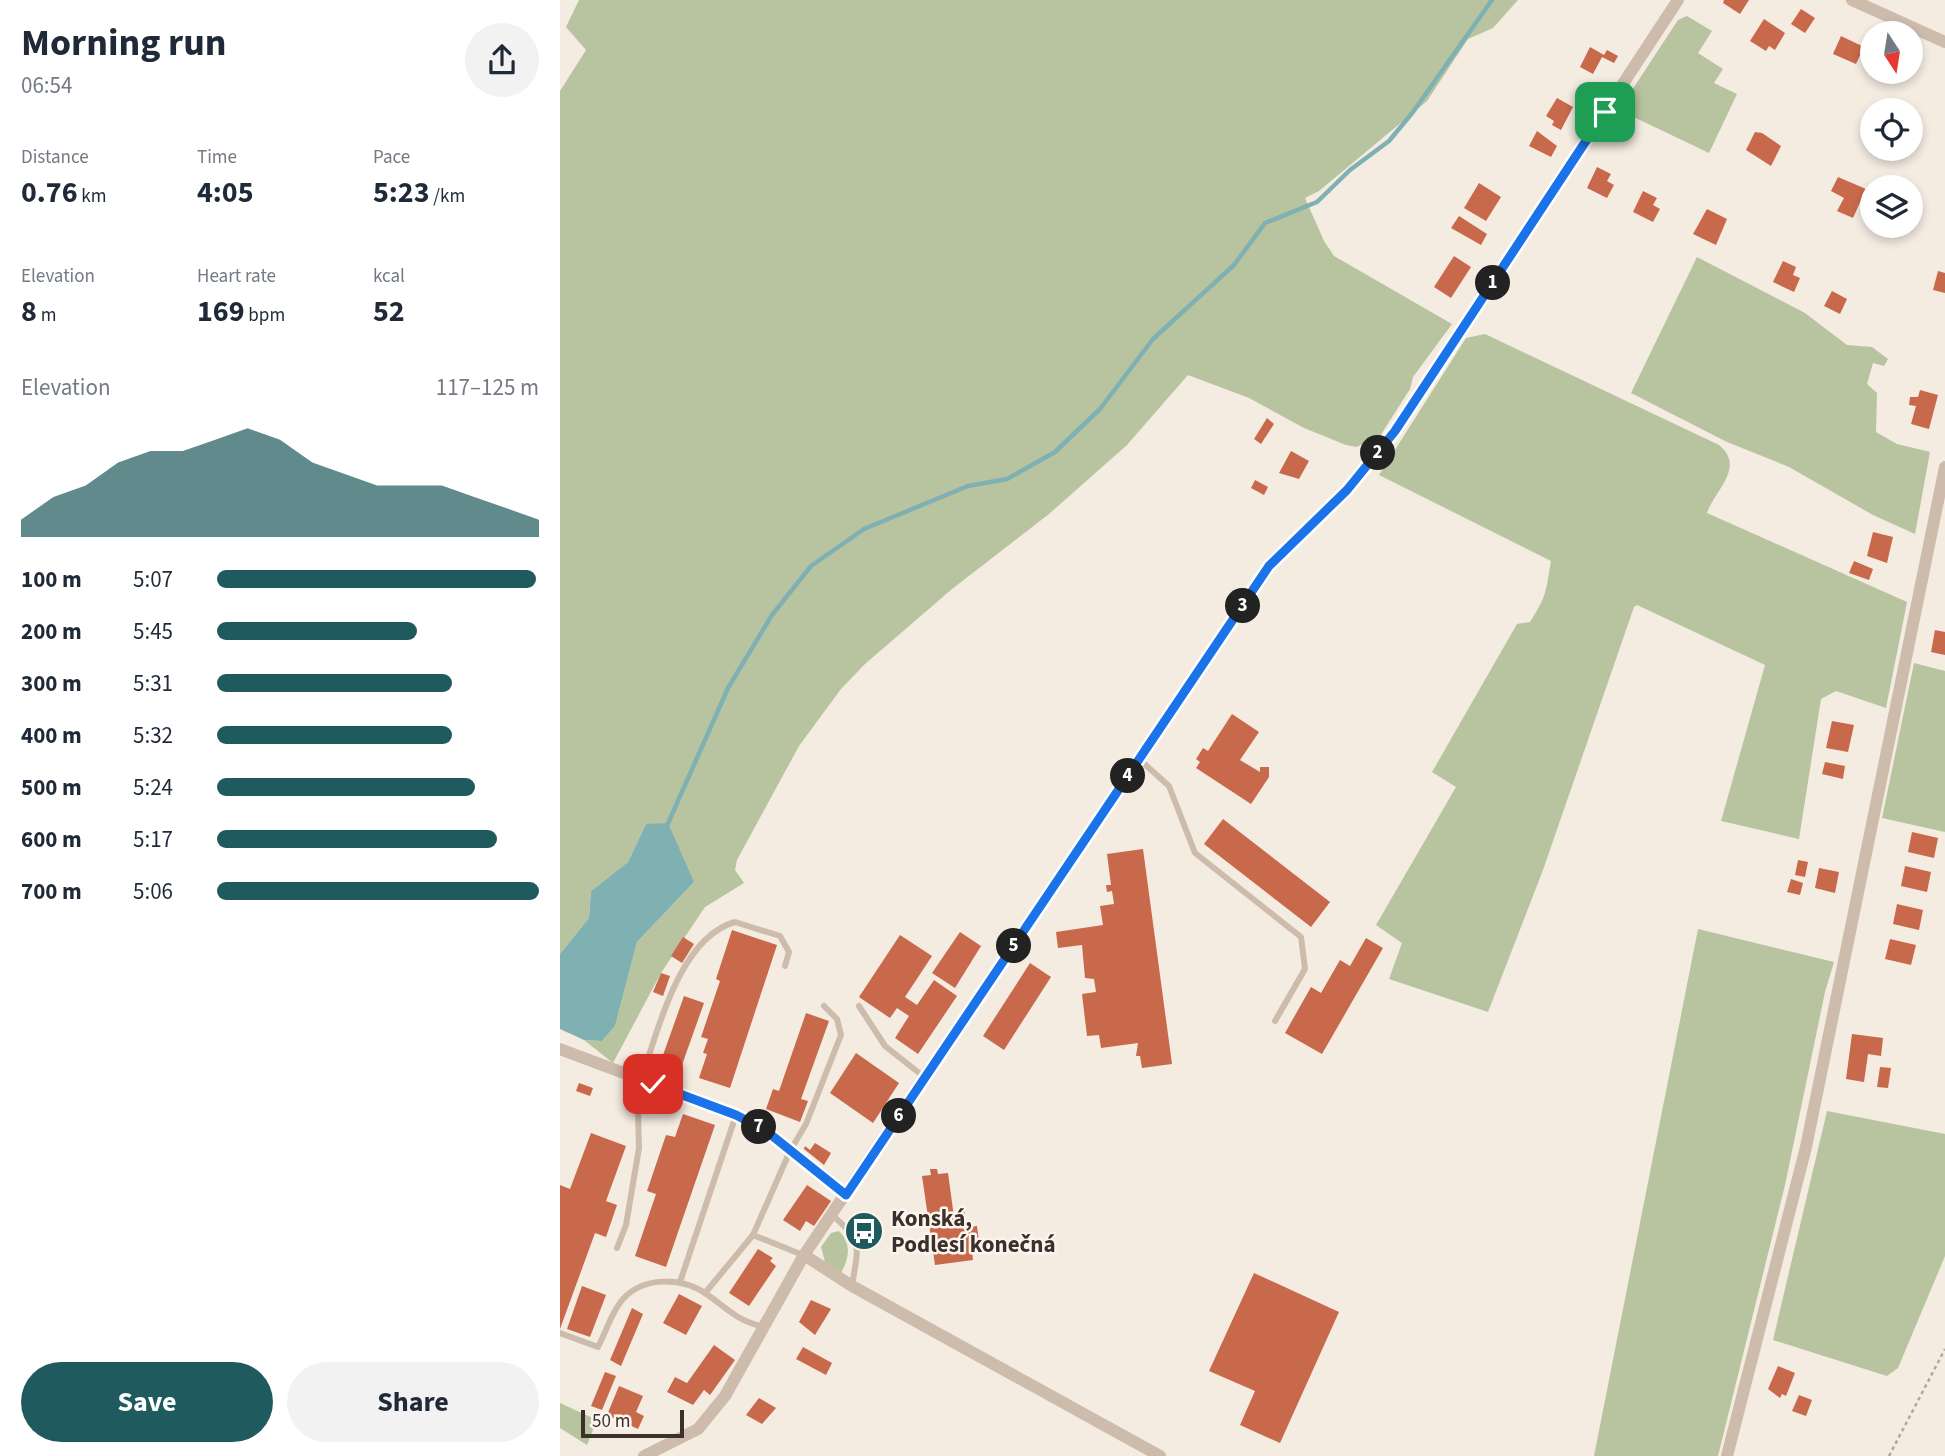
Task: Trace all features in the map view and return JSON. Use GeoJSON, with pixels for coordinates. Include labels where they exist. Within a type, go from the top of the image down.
{"type":"FeatureCollection","features":[{"type":"Feature","properties":{"kind":"street"},"geometry":{"type":"LineString","coordinates":[[644,1456],[698,1429],[725,1396],[804,1255],[1269,566],[1347,490],[1395,431],[1678,0]]}},
{"type":"Feature","properties":{"kind":"street"},"geometry":{"type":"LineString","coordinates":[[1852,0],[1945,41]]}},
{"type":"Feature","properties":{"kind":"street"},"geometry":{"type":"LineString","coordinates":[[1727,1456],[1805,1147],[1945,467]]}},
{"type":"Feature","properties":{"kind":"street"},"geometry":{"type":"LineString","coordinates":[[560,1049],[736,1115],[765,1130],[846,1195]]}},
{"type":"Feature","properties":{"kind":"street"},"geometry":{"type":"LineString","coordinates":[[804,1255],[852,1286],[1160,1456]]}},
{"type":"Feature","properties":{"kind":"lane"},"geometry":{"type":"LineString","coordinates":[[1140,760],[1169,786],[1195,853],[1301,937],[1305,969],[1275,1021]]}},
{"type":"Feature","properties":{"kind":"lane"},"geometry":{"type":"LineString","coordinates":[[617,1248],[626,1225],[639,1148],[638,1112],[676,985],[698,946],[709,933],[735,922],[780,936],[789,952],[785,966]]}},
{"type":"Feature","properties":{"kind":"lane"},"geometry":{"type":"LineString","coordinates":[[705,1293],[753,1235],[790,1151],[806,1124],[841,1035],[837,1019],[824,1006]]}},
{"type":"Feature","properties":{"kind":"lane"},"geometry":{"type":"LineString","coordinates":[[859,1006],[886,1046],[925,1077]]}},
{"type":"Feature","properties":{"kind":"lane"},"geometry":{"type":"LineString","coordinates":[[680,1282],[736,1115]]}},
{"type":"Feature","properties":{"kind":"lane"},"geometry":{"type":"LineString","coordinates":[[832,1214],[853,1233],[858,1248],[852,1286]]}},
{"type":"Feature","properties":{"kind":"lane"},"geometry":{"type":"LineString","coordinates":[[753,1235],[804,1255]]}},
{"type":"Feature","properties":{"kind":"lane"},"geometry":{"type":"LineString","coordinates":[[560,1333],[598,1347],[622,1300],[631,1293],[669,1280],[705,1293],[736,1318],[764,1327]]}},
{"type":"Feature","properties":{"kind":"path"},"geometry":{"type":"LineString","coordinates":[[1889,1456],[1945,1349]]}},
{"type":"Feature","properties":{"kind":"green space"},"geometry":{"type":"Polygon","coordinates":[[[579,0],[1518,0],[1493,28],[1468,39],[1427,101],[1319,191],[1305,198],[1324,241],[1334,256],[1452,324],[1413,377],[1410,389],[1373,447],[1366,442],[1357,447],[1346,445],[1304,428],[1249,398],[1188,375],[1127,445],[1049,514],[952,589],[865,664],[841,689],[799,746],[737,860],[735,870],[744,883],[705,907],[661,973],[613,1063],[584,1040],[602,1041],[615,1026],[637,942],[694,882],[646,824],[628,862],[591,891],[589,918],[560,954],[560,91],[586,50],[566,27],[579,0]]]}},
{"type":"Feature","properties":{"kind":"green space"},"geometry":{"type":"Polygon","coordinates":[[[1687,16],[1712,31],[1698,53],[1723,69],[1714,83],[1737,94],[1709,153],[1619,110],[1678,20],[1687,16]]]}},
{"type":"Feature","properties":{"kind":"green space"},"geometry":{"type":"Polygon","coordinates":[[[1697,257],[1805,313],[1847,345],[1872,347],[1888,359],[1884,366],[1873,363],[1867,384],[1877,393],[1876,432],[1897,444],[1930,452],[1915,534],[1873,515],[1789,467],[1727,442],[1631,393],[1697,257]]]}},
{"type":"Feature","properties":{"kind":"green space"},"geometry":{"type":"Polygon","coordinates":[[[1485,334],[1719,445],[1727,453],[1729,470],[1707,513],[1907,602],[1886,708],[1836,691],[1821,699],[1799,839],[1721,821],[1765,665],[1637,605],[1634,607],[1543,870],[1488,1012],[1389,979],[1402,943],[1376,925],[1456,787],[1432,772],[1517,624],[1530,622],[1536,613],[1548,579],[1551,561],[1379,475],[1466,338],[1485,334]]]}},
{"type":"Feature","properties":{"kind":"green space"},"geometry":{"type":"Polygon","coordinates":[[[1914,663],[1945,671],[1945,832],[1882,818],[1914,663]]]}},
{"type":"Feature","properties":{"kind":"green space"},"geometry":{"type":"Polygon","coordinates":[[[1698,929],[1834,962],[1825,992],[1785,1185],[1718,1456],[1594,1456],[1698,929]]]}},
{"type":"Feature","properties":{"kind":"green space"},"geometry":{"type":"Polygon","coordinates":[[[1827,1111],[1945,1134],[1945,1256],[1898,1368],[1887,1376],[1773,1340],[1827,1111]]]}},
{"type":"Feature","properties":{"kind":"green space"},"geometry":{"type":"Polygon","coordinates":[[[839,1231],[846,1241],[848,1252],[841,1273],[825,1262],[821,1247],[831,1233],[839,1231]]]}},
{"type":"Feature","properties":{"kind":"green space"},"geometry":{"type":"Polygon","coordinates":[[[560,1403],[597,1420],[587,1445],[560,1428],[560,1403]]]}},
{"type":"Feature","properties":{"kind":"water"},"geometry":{"type":"Polygon","coordinates":[[[668,823],[694,882],[637,942],[615,1026],[602,1041],[584,1040],[560,1029],[560,954],[589,918],[591,891],[628,862],[646,824],[668,823]]]}},
{"type":"Feature","properties":{"kind":"building"},"geometry":{"type":"Polygon","coordinates":[[[1724,0],[1749,0],[1740,14],[1723,3],[1724,0]]]}},
{"type":"Feature","properties":{"kind":"building"},"geometry":{"type":"Polygon","coordinates":[[[1801,9],[1815,18],[1805,33],[1791,24],[1801,9]]]}},
{"type":"Feature","properties":{"kind":"building"},"geometry":{"type":"Polygon","coordinates":[[[1764,19],[1785,33],[1775,50],[1769,46],[1766,51],[1750,41],[1764,19]]]}},
{"type":"Feature","properties":{"kind":"building"},"geometry":{"type":"Polygon","coordinates":[[[1841,36],[1860,45],[1860,56],[1856,64],[1833,54],[1841,36]]]}},
{"type":"Feature","properties":{"kind":"building"},"geometry":{"type":"Polygon","coordinates":[[[1590,47],[1604,55],[1607,50],[1618,56],[1614,63],[1602,57],[1593,74],[1580,67],[1590,47]]]}},
{"type":"Feature","properties":{"kind":"building"},"geometry":{"type":"Polygon","coordinates":[[[1557,98],[1573,107],[1561,130],[1552,125],[1554,121],[1546,116],[1557,98]]]}},
{"type":"Feature","properties":{"kind":"building"},"geometry":{"type":"Polygon","coordinates":[[[1537,131],[1557,146],[1551,157],[1529,146],[1537,131]]]}},
{"type":"Feature","properties":{"kind":"building"},"geometry":{"type":"Polygon","coordinates":[[[1755,132],[1762,133],[1781,146],[1771,166],[1746,150],[1755,132]]]}},
{"type":"Feature","properties":{"kind":"building"},"geometry":{"type":"Polygon","coordinates":[[[1597,167],[1611,174],[1607,181],[1614,185],[1607,198],[1587,188],[1597,167]]]}},
{"type":"Feature","properties":{"kind":"building"},"geometry":{"type":"Polygon","coordinates":[[[1838,177],[1860,186],[1860,202],[1853,218],[1837,211],[1844,198],[1831,191],[1838,177]]]}},
{"type":"Feature","properties":{"kind":"building"},"geometry":{"type":"Polygon","coordinates":[[[1479,183],[1501,197],[1486,221],[1464,208],[1479,183]]]}},
{"type":"Feature","properties":{"kind":"building"},"geometry":{"type":"Polygon","coordinates":[[[1643,191],[1657,198],[1653,205],[1660,209],[1653,222],[1633,212],[1643,191]]]}},
{"type":"Feature","properties":{"kind":"building"},"geometry":{"type":"Polygon","coordinates":[[[1707,209],[1727,219],[1716,245],[1693,234],[1707,209]]]}},
{"type":"Feature","properties":{"kind":"building"},"geometry":{"type":"Polygon","coordinates":[[[1459,216],[1487,234],[1481,245],[1451,228],[1459,216]]]}},
{"type":"Feature","properties":{"kind":"building"},"geometry":{"type":"Polygon","coordinates":[[[1454,256],[1471,267],[1451,298],[1434,287],[1454,256]]]}},
{"type":"Feature","properties":{"kind":"building"},"geometry":{"type":"Polygon","coordinates":[[[1783,261],[1796,267],[1793,275],[1800,278],[1794,292],[1773,282],[1783,261]]]}},
{"type":"Feature","properties":{"kind":"building"},"geometry":{"type":"Polygon","coordinates":[[[1938,271],[1945,273],[1945,293],[1933,290],[1938,271]]]}},
{"type":"Feature","properties":{"kind":"building"},"geometry":{"type":"Polygon","coordinates":[[[1832,291],[1847,299],[1840,314],[1824,306],[1832,291]]]}},
{"type":"Feature","properties":{"kind":"building"},"geometry":{"type":"Polygon","coordinates":[[[1920,390],[1938,395],[1929,429],[1911,424],[1916,406],[1909,405],[1910,397],[1918,397],[1920,390]]]}},
{"type":"Feature","properties":{"kind":"building"},"geometry":{"type":"Polygon","coordinates":[[[1267,418],[1274,424],[1261,444],[1254,439],[1267,418]]]}},
{"type":"Feature","properties":{"kind":"building"},"geometry":{"type":"Polygon","coordinates":[[[1291,451],[1309,461],[1299,479],[1279,473],[1291,451]]]}},
{"type":"Feature","properties":{"kind":"building"},"geometry":{"type":"Polygon","coordinates":[[[1255,480],[1268,487],[1264,495],[1251,488],[1255,480]]]}},
{"type":"Feature","properties":{"kind":"building"},"geometry":{"type":"Polygon","coordinates":[[[1873,532],[1893,537],[1887,563],[1867,556],[1873,532]]]}},
{"type":"Feature","properties":{"kind":"building"},"geometry":{"type":"Polygon","coordinates":[[[1854,561],[1873,569],[1869,580],[1849,573],[1854,561]]]}},
{"type":"Feature","properties":{"kind":"building"},"geometry":{"type":"Polygon","coordinates":[[[1935,630],[1945,632],[1945,655],[1931,652],[1935,630]]]}},
{"type":"Feature","properties":{"kind":"building"},"geometry":{"type":"Polygon","coordinates":[[[1232,714],[1259,732],[1240,760],[1260,772],[1260,767],[1269,767],[1269,777],[1251,804],[1196,768],[1200,762],[1196,759],[1203,748],[1208,751],[1232,714]]]}},
{"type":"Feature","properties":{"kind":"building"},"geometry":{"type":"Polygon","coordinates":[[[1832,721],[1854,725],[1848,752],[1826,748],[1832,721]]]}},
{"type":"Feature","properties":{"kind":"building"},"geometry":{"type":"Polygon","coordinates":[[[1825,762],[1845,766],[1843,779],[1822,774],[1825,762]]]}},
{"type":"Feature","properties":{"kind":"building"},"geometry":{"type":"Polygon","coordinates":[[[1223,819],[1330,902],[1311,927],[1204,844],[1223,819]]]}},
{"type":"Feature","properties":{"kind":"building"},"geometry":{"type":"Polygon","coordinates":[[[1912,832],[1938,838],[1934,858],[1908,852],[1912,832]]]}},
{"type":"Feature","properties":{"kind":"building"},"geometry":{"type":"Polygon","coordinates":[[[1143,849],[1172,1064],[1142,1068],[1140,1056],[1136,1056],[1138,1043],[1101,1048],[1099,1035],[1087,1036],[1082,994],[1096,992],[1094,979],[1085,978],[1082,945],[1058,948],[1056,932],[1103,925],[1100,906],[1114,904],[1112,891],[1107,892],[1106,885],[1111,885],[1107,854],[1143,849]]]}},
{"type":"Feature","properties":{"kind":"building"},"geometry":{"type":"Polygon","coordinates":[[[1798,860],[1808,862],[1805,877],[1795,875],[1798,860]]]}},
{"type":"Feature","properties":{"kind":"building"},"geometry":{"type":"Polygon","coordinates":[[[1905,866],[1931,872],[1927,892],[1901,886],[1905,866]]]}},
{"type":"Feature","properties":{"kind":"building"},"geometry":{"type":"Polygon","coordinates":[[[1819,868],[1839,872],[1835,893],[1815,888],[1819,868]]]}},
{"type":"Feature","properties":{"kind":"building"},"geometry":{"type":"Polygon","coordinates":[[[1791,879],[1803,883],[1800,895],[1787,892],[1791,879]]]}},
{"type":"Feature","properties":{"kind":"building"},"geometry":{"type":"Polygon","coordinates":[[[1897,904],[1923,910],[1919,930],[1893,924],[1897,904]]]}},
{"type":"Feature","properties":{"kind":"building"},"geometry":{"type":"Polygon","coordinates":[[[732,930],[777,945],[730,1088],[699,1078],[707,1054],[703,1053],[708,1039],[701,1037],[720,981],[716,979],[732,930]]]}},
{"type":"Feature","properties":{"kind":"building"},"geometry":{"type":"Polygon","coordinates":[[[960,932],[981,946],[955,988],[932,973],[960,932]]]}},
{"type":"Feature","properties":{"kind":"building"},"geometry":{"type":"Polygon","coordinates":[[[900,935],[932,956],[905,997],[917,1005],[934,980],[957,996],[918,1054],[895,1038],[909,1016],[897,1008],[890,1018],[859,997],[900,935]]]}},
{"type":"Feature","properties":{"kind":"building"},"geometry":{"type":"Polygon","coordinates":[[[683,937],[694,944],[682,963],[671,956],[683,937]]]}},
{"type":"Feature","properties":{"kind":"building"},"geometry":{"type":"Polygon","coordinates":[[[1366,938],[1383,948],[1322,1054],[1285,1033],[1311,987],[1321,993],[1340,960],[1350,966],[1366,938]]]}},
{"type":"Feature","properties":{"kind":"building"},"geometry":{"type":"Polygon","coordinates":[[[1890,939],[1916,945],[1911,965],[1885,959],[1890,939]]]}},
{"type":"Feature","properties":{"kind":"building"},"geometry":{"type":"Polygon","coordinates":[[[1030,963],[1051,977],[1004,1050],[983,1036],[1030,963]]]}},
{"type":"Feature","properties":{"kind":"building"},"geometry":{"type":"Polygon","coordinates":[[[661,973],[670,976],[663,996],[653,992],[661,973]]]}},
{"type":"Feature","properties":{"kind":"building"},"geometry":{"type":"Polygon","coordinates":[[[684,996],[704,1003],[677,1079],[657,1072],[684,996]]]}},
{"type":"Feature","properties":{"kind":"building"},"geometry":{"type":"Polygon","coordinates":[[[806,1013],[829,1021],[801,1099],[808,1101],[800,1122],[766,1109],[773,1089],[779,1091],[806,1013]]]}},
{"type":"Feature","properties":{"kind":"building"},"geometry":{"type":"Polygon","coordinates":[[[1852,1034],[1883,1038],[1881,1056],[1868,1054],[1864,1082],[1846,1079],[1852,1034]]]}},
{"type":"Feature","properties":{"kind":"building"},"geometry":{"type":"Polygon","coordinates":[[[856,1053],[899,1083],[873,1123],[830,1093],[856,1053]]]}},
{"type":"Feature","properties":{"kind":"building"},"geometry":{"type":"Polygon","coordinates":[[[1880,1067],[1891,1068],[1888,1088],[1877,1087],[1880,1067]]]}},
{"type":"Feature","properties":{"kind":"building"},"geometry":{"type":"Polygon","coordinates":[[[579,1083],[593,1088],[590,1096],[576,1091],[579,1083]]]}},
{"type":"Feature","properties":{"kind":"building"},"geometry":{"type":"Polygon","coordinates":[[[683,1114],[715,1125],[666,1267],[635,1256],[656,1194],[647,1191],[666,1135],[675,1137],[683,1114]]]}},
{"type":"Feature","properties":{"kind":"building"},"geometry":{"type":"Polygon","coordinates":[[[591,1133],[626,1146],[606,1201],[617,1205],[606,1237],[595,1233],[560,1329],[560,1185],[570,1189],[591,1133]]]}},
{"type":"Feature","properties":{"kind":"building"},"geometry":{"type":"Polygon","coordinates":[[[815,1143],[831,1153],[824,1165],[804,1149],[805,1146],[810,1150],[815,1143]]]}},
{"type":"Feature","properties":{"kind":"building"},"geometry":{"type":"Polygon","coordinates":[[[930,1169],[937,1169],[938,1174],[948,1173],[954,1217],[957,1217],[956,1211],[964,1210],[968,1227],[977,1226],[979,1242],[971,1243],[973,1260],[935,1265],[922,1176],[931,1175],[930,1169]]]}},
{"type":"Feature","properties":{"kind":"building"},"geometry":{"type":"Polygon","coordinates":[[[807,1185],[831,1201],[814,1226],[806,1221],[800,1231],[783,1220],[807,1185]]]}},
{"type":"Feature","properties":{"kind":"building"},"geometry":{"type":"Polygon","coordinates":[[[758,1249],[773,1258],[770,1261],[776,1266],[749,1306],[729,1293],[758,1249]]]}},
{"type":"Feature","properties":{"kind":"building"},"geometry":{"type":"Polygon","coordinates":[[[1254,1273],[1339,1312],[1280,1443],[1240,1425],[1255,1391],[1209,1371],[1254,1273]]]}},
{"type":"Feature","properties":{"kind":"building"},"geometry":{"type":"Polygon","coordinates":[[[582,1286],[606,1295],[590,1337],[567,1329],[582,1286]]]}},
{"type":"Feature","properties":{"kind":"building"},"geometry":{"type":"Polygon","coordinates":[[[679,1294],[702,1306],[686,1335],[663,1323],[679,1294]]]}},
{"type":"Feature","properties":{"kind":"building"},"geometry":{"type":"Polygon","coordinates":[[[811,1300],[831,1309],[815,1335],[799,1322],[811,1300]]]}},
{"type":"Feature","properties":{"kind":"building"},"geometry":{"type":"Polygon","coordinates":[[[632,1308],[643,1314],[621,1366],[610,1360],[632,1308]]]}},
{"type":"Feature","properties":{"kind":"building"},"geometry":{"type":"Polygon","coordinates":[[[714,1345],[735,1360],[710,1395],[704,1390],[693,1405],[667,1392],[675,1377],[687,1383],[714,1345]]]}},
{"type":"Feature","properties":{"kind":"building"},"geometry":{"type":"Polygon","coordinates":[[[803,1347],[832,1363],[826,1375],[796,1359],[803,1347]]]}},
{"type":"Feature","properties":{"kind":"building"},"geometry":{"type":"Polygon","coordinates":[[[1778,1366],[1795,1373],[1786,1396],[1782,1394],[1780,1398],[1768,1389],[1778,1366]]]}},
{"type":"Feature","properties":{"kind":"building"},"geometry":{"type":"Polygon","coordinates":[[[605,1372],[616,1376],[602,1410],[591,1406],[605,1372]]]}},
{"type":"Feature","properties":{"kind":"building"},"geometry":{"type":"Polygon","coordinates":[[[619,1386],[643,1396],[636,1412],[644,1416],[638,1429],[607,1415],[619,1386]]]}},
{"type":"Feature","properties":{"kind":"building"},"geometry":{"type":"Polygon","coordinates":[[[1799,1395],[1812,1400],[1806,1416],[1792,1411],[1799,1395]]]}},
{"type":"Feature","properties":{"kind":"building"},"geometry":{"type":"Polygon","coordinates":[[[759,1398],[776,1408],[762,1424],[746,1415],[759,1398]]]}},
{"type":"Feature","properties":{"kind":"waterway"},"geometry":{"type":"LineString","coordinates":[[666,828],[728,688],[772,615],[811,566],[864,529],[968,486],[1007,479],[1055,452],[1100,409],[1153,339],[1234,265],[1265,223],[1317,202],[1350,170],[1389,141],[1413,112],[1492,0]]}},
{"type":"Feature","properties":{"kind":"place","name":"Konská, Podlesí konečná"},"geometry":{"type":"Point","coordinates":[864,1231]}},
{"type":"Feature","properties":{"kind":"route"},"geometry":{"type":"LineString","coordinates":[[653,1084],[736,1115],[765,1130],[846,1195],[1269,566],[1347,490],[1395,431],[1605,112]]}}]}
